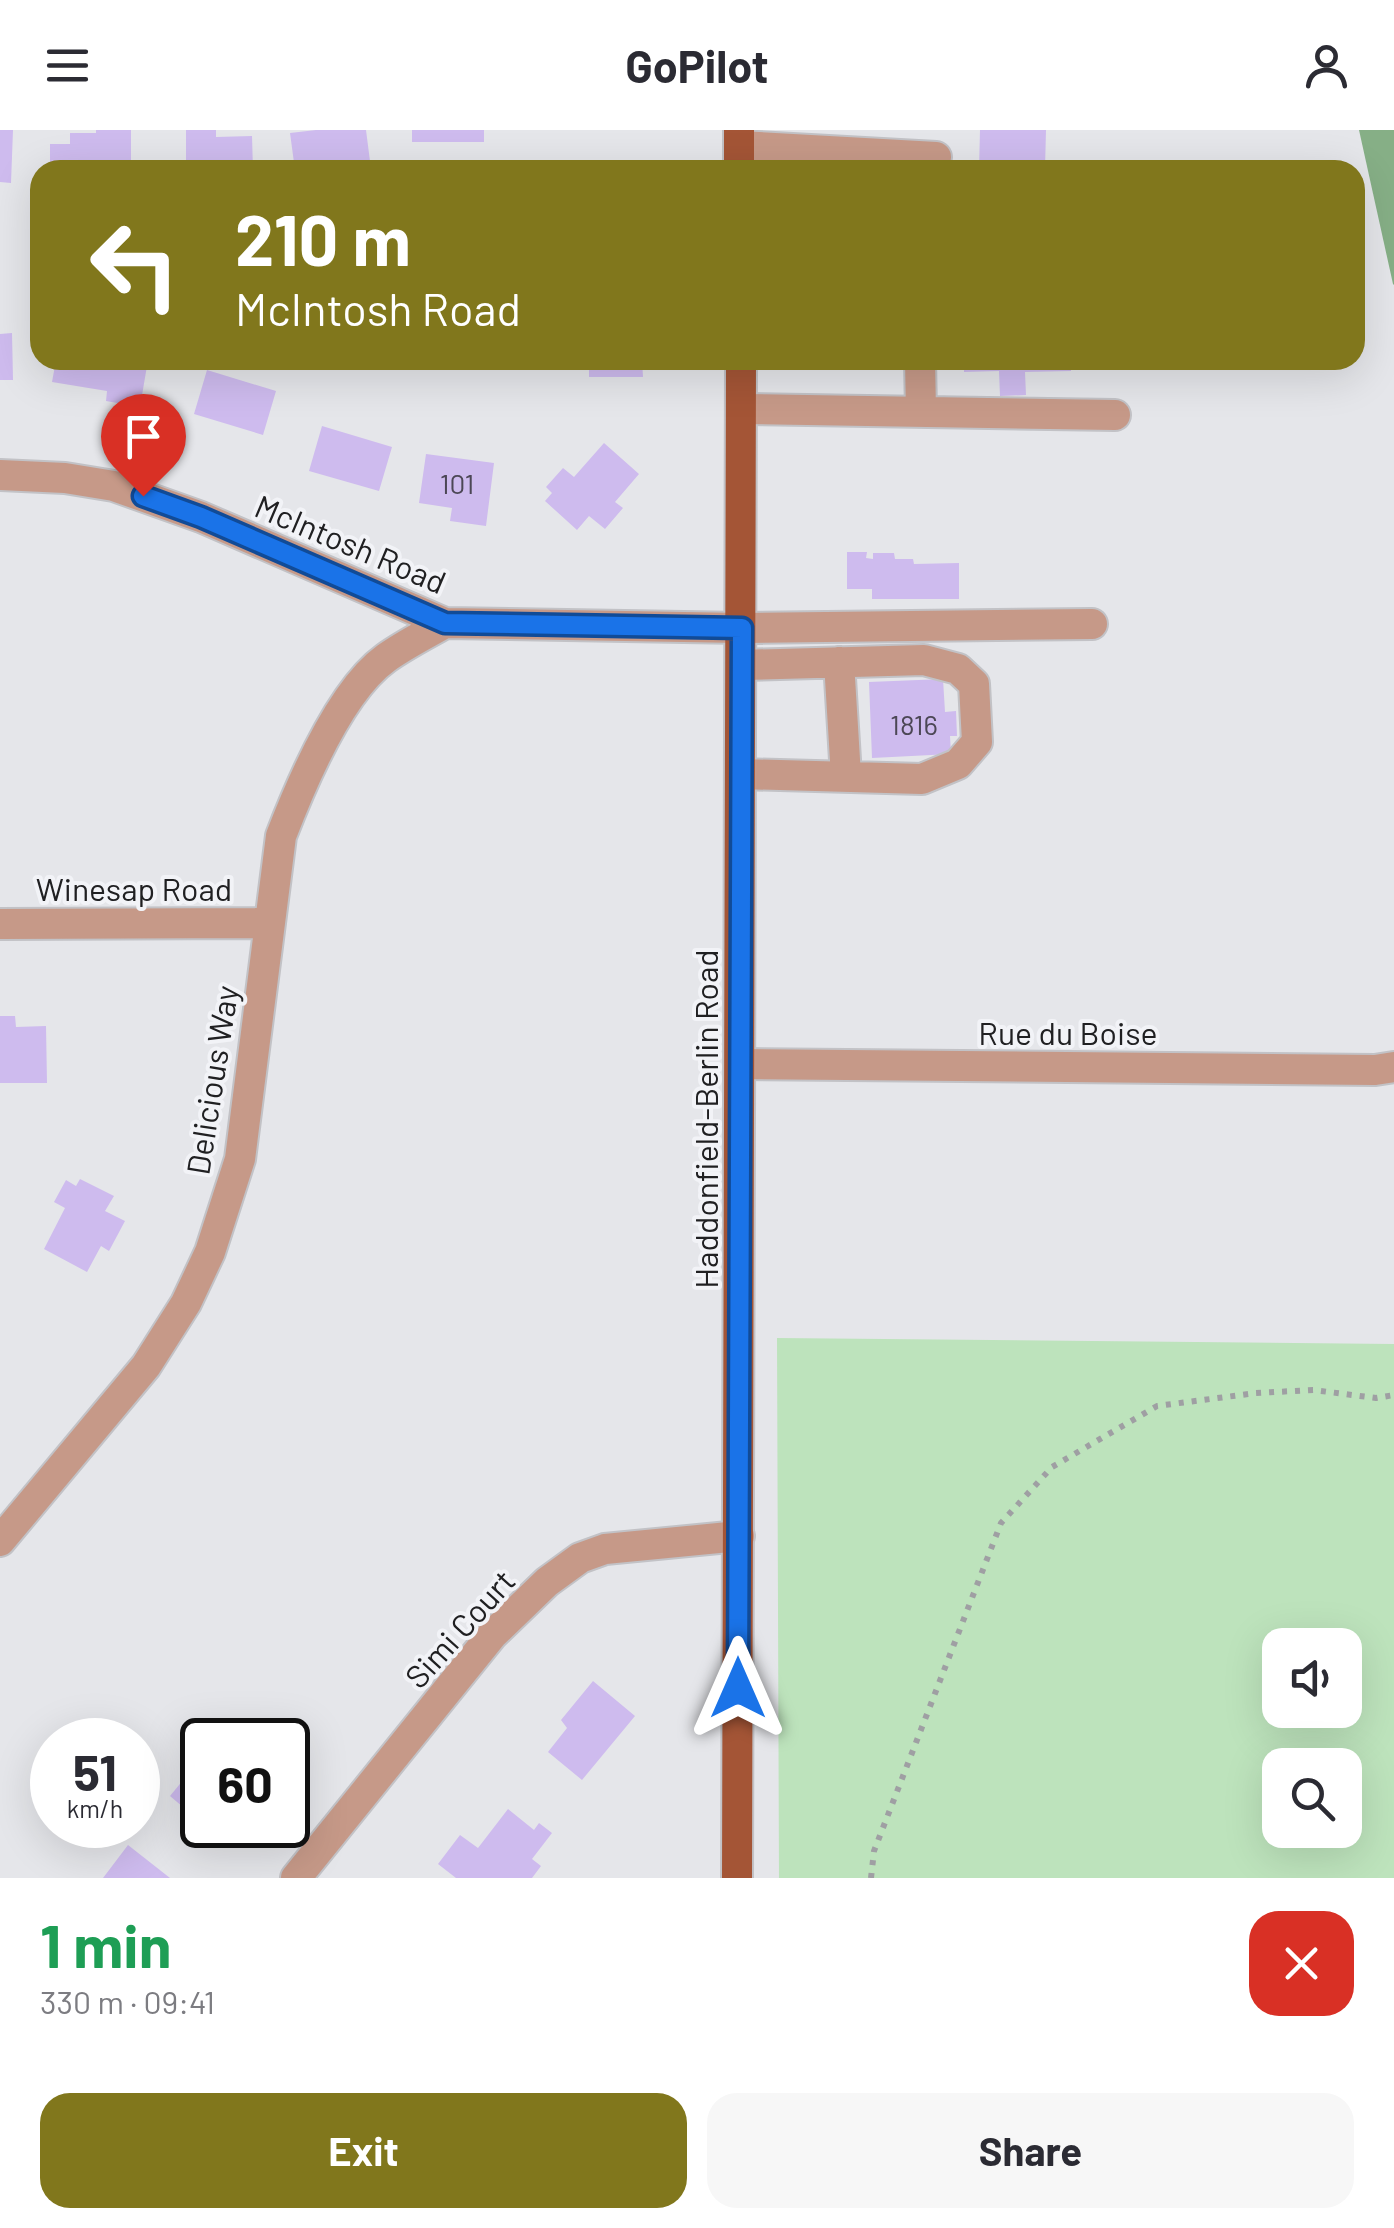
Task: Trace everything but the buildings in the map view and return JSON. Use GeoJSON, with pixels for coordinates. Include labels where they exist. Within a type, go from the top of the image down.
{"type":"FeatureCollection","features":[{"type":"Feature","properties":{"kind":"main road","name":"Haddonfield-Berlin Road"},"geometry":{"type":"LineString","coordinates":[[737,1878],[740,370]]}},
{"type":"Feature","properties":{"kind":"street"},"geometry":{"type":"LineString","coordinates":[[739,149],[936,157]]}},
{"type":"Feature","properties":{"kind":"street"},"geometry":{"type":"LineString","coordinates":[[920,370],[921,412]]}},
{"type":"Feature","properties":{"kind":"street"},"geometry":{"type":"LineString","coordinates":[[741,409],[1115,415]]}},
{"type":"Feature","properties":{"kind":"street","name":"McIntosh Road"},"geometry":{"type":"LineString","coordinates":[[0,475],[65,478],[114,486],[201,517],[445,623],[742,628],[1092,624]]}},
{"type":"Feature","properties":{"kind":"street","name":"Delicious Way"},"geometry":{"type":"LineString","coordinates":[[0,1541],[146,1366],[186,1303],[210,1252],[240,1159],[280,836],[341,708],[382,660],[445,623]]}},
{"type":"Feature","properties":{"kind":"street"},"geometry":{"type":"LineString","coordinates":[[741,665],[924,660],[958,669],[974,684],[978,742],[958,764],[922,778],[741,774]]}},
{"type":"Feature","properties":{"kind":"street"},"geometry":{"type":"LineString","coordinates":[[839,662],[846,776]]}},
{"type":"Feature","properties":{"kind":"street","name":"Winesap Road"},"geometry":{"type":"LineString","coordinates":[[0,924],[269,923]]}},
{"type":"Feature","properties":{"kind":"street","name":"Rue du Boise"},"geometry":{"type":"LineString","coordinates":[[741,1064],[1355,1070],[1394,1067]]}},
{"type":"Feature","properties":{"kind":"street","name":"Simi Court"},"geometry":{"type":"LineString","coordinates":[[296,1878],[492,1635],[547,1582],[580,1558],[605,1549],[738,1536]]}},
{"type":"Feature","properties":{"kind":"path"},"geometry":{"type":"LineString","coordinates":[[871,1878],[874,1851],[1001,1523],[1052,1467],[1157,1406],[1313,1390],[1376,1398],[1394,1395]]}},
{"type":"Feature","properties":{"kind":"green space"},"geometry":{"type":"Polygon","coordinates":[[[1359,130],[1394,130],[1394,285],[1393,284],[1359,130]]]}},
{"type":"Feature","properties":{"kind":"green space"},"geometry":{"type":"Polygon","coordinates":[[[777,1338],[1394,1344],[1394,1878],[779,1878],[777,1338]]]}},
{"type":"Feature","properties":{"kind":"route"},"geometry":{"type":"LineString","coordinates":[[143,496],[201,517],[445,623],[742,628],[738,1688]]}}]}
